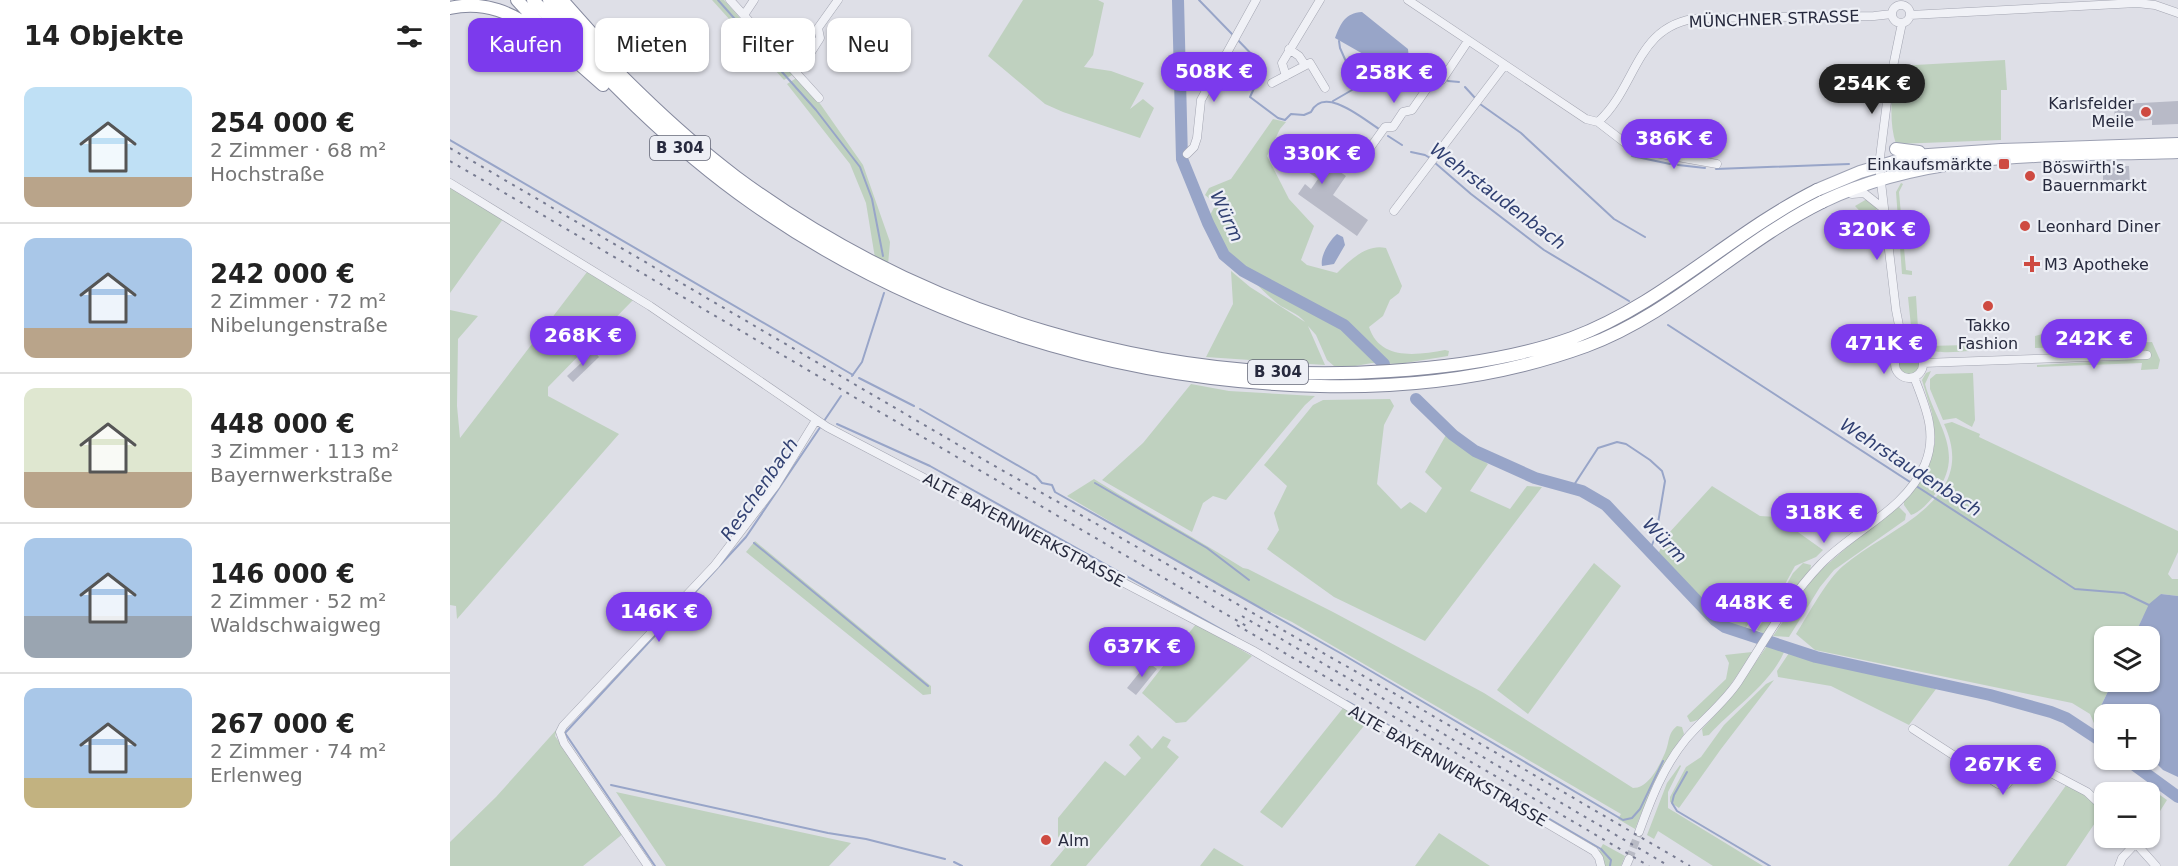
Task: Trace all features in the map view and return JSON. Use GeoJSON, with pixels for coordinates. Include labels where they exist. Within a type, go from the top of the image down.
{"type":"FeatureCollection","features":[{"type":"Feature","properties":{"kind":"main road"},"geometry":{"type":"LineString","coordinates":[[517,0],[534,18]]}},
{"type":"Feature","properties":{"kind":"main road","name":"B 304"},"geometry":{"type":"LineString","coordinates":[[533,0],[696,161],[755,205],[827,251],[901,290],[971,320],[1054,348],[1139,368],[1220,380],[1366,387],[1444,380],[1549,359],[1588,345],[1627,327],[1689,289],[1786,221],[1828,199],[1880,179],[1953,163],[2011,154]]}},
{"type":"Feature","properties":{"kind":"main road","name":"B 304"},"geometry":{"type":"LineString","coordinates":[[549,0],[638,102],[762,195],[833,240],[906,279],[977,309],[1100,346],[1191,363],[1273,371],[1364,372],[1444,366],[1512,355],[1563,341],[1636,308],[1780,210],[1817,190],[1879,165],[1935,154],[2148,149],[2178,144]]}},
{"type":"Feature","properties":{"kind":"main road"},"geometry":{"type":"LineString","coordinates":[[562,0],[636,83],[638,102]]}},
{"type":"Feature","properties":{"kind":"main road"},"geometry":{"type":"LineString","coordinates":[[450,8],[468,4],[494,7],[519,18]]}},
{"type":"Feature","properties":{"kind":"main road"},"geometry":{"type":"LineString","coordinates":[[583,68],[598,82],[638,102]]}},
{"type":"Feature","properties":{"kind":"main road"},"geometry":{"type":"LineString","coordinates":[[1896,149],[1935,154]]}},
{"type":"Feature","properties":{"kind":"main road","name":"B 304"},"geometry":{"type":"LineString","coordinates":[[2148,149],[2178,152]]}},
{"type":"Feature","properties":{"kind":"street"},"geometry":{"type":"LineString","coordinates":[[730,0],[747,18]]}},
{"type":"Feature","properties":{"kind":"street"},"geometry":{"type":"LineString","coordinates":[[744,15],[754,0]]}},
{"type":"Feature","properties":{"kind":"street"},"geometry":{"type":"LineString","coordinates":[[815,46],[820,38],[818,28],[838,0]]}},
{"type":"Feature","properties":{"kind":"street"},"geometry":{"type":"LineString","coordinates":[[1187,154],[1194,147],[1197,138],[1200,100],[1256,0]]}},
{"type":"Feature","properties":{"kind":"street"},"geometry":{"type":"LineString","coordinates":[[1286,76],[1282,63],[1320,0]]}},
{"type":"Feature","properties":{"kind":"street"},"geometry":{"type":"LineString","coordinates":[[1408,0],[1586,119],[1598,122],[1633,149],[1717,164]]}},
{"type":"Feature","properties":{"kind":"street"},"geometry":{"type":"LineString","coordinates":[[1902,23],[1894,19],[1892,14],[1896,6],[1903,2],[1910,15],[1902,23],[1882,135],[1879,165],[1896,310],[1904,351]]}},
{"type":"Feature","properties":{"kind":"street"},"geometry":{"type":"LineString","coordinates":[[1910,15],[2137,3],[2155,5],[2178,13]]}},
{"type":"Feature","properties":{"kind":"street","name":"MÜNCHNER STRASSE"},"geometry":{"type":"LineString","coordinates":[[1598,122],[1612,105],[1649,45],[1660,32],[1672,24],[1700,18],[1892,14]]}},
{"type":"Feature","properties":{"kind":"street"},"geometry":{"type":"LineString","coordinates":[[1365,155],[1385,128],[1393,127],[1403,112],[1412,110],[1430,84],[1444,78],[1468,41]]}},
{"type":"Feature","properties":{"kind":"street"},"geometry":{"type":"LineString","coordinates":[[1289,49],[1299,56],[1305,65]]}},
{"type":"Feature","properties":{"kind":"street"},"geometry":{"type":"LineString","coordinates":[[1272,83],[1310,63],[1325,88]]}},
{"type":"Feature","properties":{"kind":"street"},"geometry":{"type":"LineString","coordinates":[[1394,211],[1504,66]]}},
{"type":"Feature","properties":{"kind":"street"},"geometry":{"type":"LineString","coordinates":[[797,72],[819,98]]}},
{"type":"Feature","properties":{"kind":"street"},"geometry":{"type":"LineString","coordinates":[[1882,135],[1889,145],[1896,149]]}},
{"type":"Feature","properties":{"kind":"street","name":"ALTE BAYERNWERKSTRASSE"},"geometry":{"type":"LineString","coordinates":[[450,183],[658,311],[821,423],[1252,650],[1594,851],[1601,866]]}},
{"type":"Feature","properties":{"kind":"street"},"geometry":{"type":"LineString","coordinates":[[1828,199],[1864,194],[1884,209]]}},
{"type":"Feature","properties":{"kind":"street"},"geometry":{"type":"LineString","coordinates":[[1904,351],[1918,353],[1923,363],[1922,370],[1914,377],[1902,376],[1896,370],[1897,357],[1904,351]]}},
{"type":"Feature","properties":{"kind":"street"},"geometry":{"type":"LineString","coordinates":[[1923,363],[2147,355]]}},
{"type":"Feature","properties":{"kind":"street"},"geometry":{"type":"LineString","coordinates":[[1639,832],[1670,761],[1686,739],[1731,691],[1805,582],[1826,559],[1917,481],[1926,462],[1931,436],[1929,416],[1914,377]]}},
{"type":"Feature","properties":{"kind":"street"},"geometry":{"type":"LineString","coordinates":[[648,866],[564,743],[560,732],[563,726],[715,565],[777,485],[821,423]]}},
{"type":"Feature","properties":{"kind":"street"},"geometry":{"type":"LineString","coordinates":[[1912,729],[1998,784],[2007,784],[2024,763],[2032,763],[2087,792],[2094,799]]}},
{"type":"Feature","properties":{"kind":"street"},"geometry":{"type":"LineString","coordinates":[[2112,866],[2120,862],[2128,848]]}},
{"type":"Feature","properties":{"kind":"street"},"geometry":{"type":"LineString","coordinates":[[2140,848],[2156,866]]}},
{"type":"Feature","properties":{"kind":"green space"},"geometry":{"type":"Polygon","coordinates":[[[712,0],[724,0],[740,18],[728,18],[712,0]]]}},
{"type":"Feature","properties":{"kind":"green space"},"geometry":{"type":"Polygon","coordinates":[[[1023,0],[1098,0],[1104,3],[1093,55],[1084,67],[1111,71],[1144,83],[1130,109],[1143,99],[1154,108],[1140,138],[1045,104],[988,56],[1023,0]]]}},
{"type":"Feature","properties":{"kind":"green space"},"geometry":{"type":"Polygon","coordinates":[[[2005,60],[2007,90],[2001,90],[2001,140],[1896,144],[1891,115],[1897,66],[2005,60]]]}},
{"type":"Feature","properties":{"kind":"green space"},"geometry":{"type":"Polygon","coordinates":[[[777,72],[795,73],[784,80],[777,72]]]}},
{"type":"Feature","properties":{"kind":"green space"},"geometry":{"type":"Polygon","coordinates":[[[798,77],[821,105],[863,165],[890,242],[888,265],[875,258],[866,203],[850,164],[787,84],[798,77]]]}},
{"type":"Feature","properties":{"kind":"green space"},"geometry":{"type":"Polygon","coordinates":[[[1273,119],[1286,122],[1280,129],[1267,156],[1289,199],[1314,226],[1301,260],[1307,265],[1337,273],[1353,258],[1365,251],[1379,247],[1386,248],[1402,286],[1399,293],[1390,300],[1383,316],[1369,327],[1374,338],[1390,351],[1412,354],[1445,350],[1449,351],[1448,356],[1399,364],[1372,363],[1344,368],[1334,366],[1327,360],[1316,335],[1308,326],[1325,365],[1206,357],[1233,304],[1231,271],[1250,287],[1305,322],[1269,296],[1238,263],[1213,226],[1210,215],[1216,204],[1205,195],[1209,188],[1231,179],[1273,119]]]}},
{"type":"Feature","properties":{"kind":"green space"},"geometry":{"type":"Polygon","coordinates":[[[1901,183],[1903,184],[1899,192],[1906,270],[1912,271],[1912,275],[1902,274],[1896,192],[1901,183]]]}},
{"type":"Feature","properties":{"kind":"green space"},"geometry":{"type":"Polygon","coordinates":[[[450,186],[503,219],[450,293],[450,186]]]}},
{"type":"Feature","properties":{"kind":"green space"},"geometry":{"type":"Polygon","coordinates":[[[1867,199],[1876,207],[1879,219],[1877,222],[1870,222],[1855,206],[1867,199]]]}},
{"type":"Feature","properties":{"kind":"green space"},"geometry":{"type":"Polygon","coordinates":[[[587,272],[633,300],[548,387],[548,396],[619,434],[457,619],[456,606],[450,605],[450,310],[478,316],[458,339],[457,406],[460,438],[587,272]]]}},
{"type":"Feature","properties":{"kind":"green space"},"geometry":{"type":"Polygon","coordinates":[[[1916,296],[1918,328],[1923,328],[1918,330],[1919,338],[1923,338],[1925,344],[1928,346],[1968,345],[1971,351],[1938,352],[1917,343],[1912,336],[1908,297],[1916,296]]]}},
{"type":"Feature","properties":{"kind":"green space"},"geometry":{"type":"Polygon","coordinates":[[[2077,331],[2079,347],[2035,348],[2035,336],[2077,331]]]}},
{"type":"Feature","properties":{"kind":"green space"},"geometry":{"type":"Polygon","coordinates":[[[2152,342],[2160,360],[2158,369],[2141,370],[2142,363],[2037,367],[2037,365],[2148,359],[2146,350],[2119,350],[2116,353],[2110,350],[2140,348],[2140,345],[2108,346],[2108,344],[2152,342]]]}},
{"type":"Feature","properties":{"kind":"green space"},"geometry":{"type":"Polygon","coordinates":[[[1909,353],[1919,360],[1920,364],[1913,374],[1909,375],[1899,368],[1898,364],[1905,354],[1909,353]]]}},
{"type":"Feature","properties":{"kind":"green space"},"geometry":{"type":"Polygon","coordinates":[[[1931,371],[1925,384],[1946,438],[1949,451],[1948,464],[1945,478],[1936,493],[1922,509],[1911,515],[1904,501],[1924,477],[1935,443],[1932,413],[1922,380],[1926,373],[1931,371]]]}},
{"type":"Feature","properties":{"kind":"green space"},"geometry":{"type":"Polygon","coordinates":[[[1973,373],[1975,420],[1972,427],[1956,418],[1943,420],[1930,389],[1930,379],[1936,374],[1973,373]]]}},
{"type":"Feature","properties":{"kind":"green space"},"geometry":{"type":"Polygon","coordinates":[[[1191,384],[1229,391],[1315,396],[1226,500],[1213,496],[1203,503],[1192,532],[1102,480],[1143,443],[1191,384]]]}},
{"type":"Feature","properties":{"kind":"green space"},"geometry":{"type":"Polygon","coordinates":[[[1390,399],[1394,406],[1384,425],[1377,484],[1401,509],[1410,502],[1426,513],[1442,488],[1425,472],[1446,435],[1488,464],[1470,491],[1510,509],[1527,486],[1542,487],[1425,641],[1334,597],[1267,549],[1279,530],[1274,513],[1287,486],[1264,465],[1313,405],[1323,400],[1390,399]]]}},
{"type":"Feature","properties":{"kind":"green space"},"geometry":{"type":"Polygon","coordinates":[[[1952,422],[1980,434],[1979,437],[2178,531],[2178,552],[2168,574],[2172,579],[2178,579],[2178,596],[2161,594],[2139,626],[2094,626],[2094,692],[2108,692],[2102,704],[2094,704],[2094,723],[2090,714],[2072,703],[1815,650],[1796,634],[1824,588],[1843,566],[1905,524],[1940,492],[1950,473],[1952,451],[1944,424],[1952,422]]]}},
{"type":"Feature","properties":{"kind":"green space"},"geometry":{"type":"Polygon","coordinates":[[[1094,479],[1243,568],[1333,612],[1484,693],[1633,788],[1649,780],[1660,764],[1670,735],[1677,726],[1682,727],[1684,734],[1656,780],[1635,829],[1618,819],[1621,814],[1292,622],[1229,592],[1067,496],[1094,479]]]}},
{"type":"Feature","properties":{"kind":"green space"},"geometry":{"type":"Polygon","coordinates":[[[1712,486],[1760,516],[1777,517],[1823,550],[1816,557],[1795,566],[1778,597],[1762,604],[1745,629],[1727,623],[1710,609],[1658,554],[1668,534],[1712,486]]]}},
{"type":"Feature","properties":{"kind":"green space"},"geometry":{"type":"Polygon","coordinates":[[[1899,507],[1906,514],[1905,520],[1834,570],[1820,587],[1789,637],[1773,636],[1815,575],[1888,512],[1899,507]]]}},
{"type":"Feature","properties":{"kind":"green space"},"geometry":{"type":"Polygon","coordinates":[[[755,541],[931,686],[931,694],[923,695],[746,552],[755,541]]]}},
{"type":"Feature","properties":{"kind":"green space"},"geometry":{"type":"Polygon","coordinates":[[[1594,563],[1621,586],[1528,714],[1497,690],[1594,563]]]}},
{"type":"Feature","properties":{"kind":"green space"},"geometry":{"type":"Polygon","coordinates":[[[1803,563],[1811,565],[1810,571],[1764,634],[1757,630],[1793,573],[1803,563]]]}},
{"type":"Feature","properties":{"kind":"green space"},"geometry":{"type":"Polygon","coordinates":[[[1196,624],[1252,656],[1186,722],[1176,723],[1142,693],[1196,624]]]}},
{"type":"Feature","properties":{"kind":"green space"},"geometry":{"type":"Polygon","coordinates":[[[1772,639],[1787,643],[1774,669],[1765,681],[1709,735],[1703,736],[1702,729],[1728,701],[1772,639]]]}},
{"type":"Feature","properties":{"kind":"green space"},"geometry":{"type":"Polygon","coordinates":[[[1752,652],[1716,704],[1707,713],[1690,722],[1687,716],[1726,679],[1729,663],[1725,655],[1752,652]]]}},
{"type":"Feature","properties":{"kind":"green space"},"geometry":{"type":"Polygon","coordinates":[[[1789,653],[1936,689],[1909,725],[1831,686],[1778,677],[1777,671],[1789,653]]]}},
{"type":"Feature","properties":{"kind":"green space"},"geometry":{"type":"Polygon","coordinates":[[[1774,680],[1679,808],[1670,802],[1670,797],[1686,767],[1701,757],[1724,725],[1766,684],[1774,680]]]}},
{"type":"Feature","properties":{"kind":"green space"},"geometry":{"type":"Polygon","coordinates":[[[1343,708],[1367,722],[1282,828],[1260,812],[1343,708]]]}},
{"type":"Feature","properties":{"kind":"green space"},"geometry":{"type":"Polygon","coordinates":[[[557,729],[555,736],[624,833],[583,866],[450,866],[450,842],[496,797],[557,729]]]}},
{"type":"Feature","properties":{"kind":"green space"},"geometry":{"type":"Polygon","coordinates":[[[1138,735],[1152,749],[1163,736],[1171,740],[1167,747],[1179,757],[1086,866],[1050,866],[1065,848],[1058,836],[1058,818],[1105,761],[1125,776],[1141,758],[1129,745],[1138,735]]]}},
{"type":"Feature","properties":{"kind":"green space"},"geometry":{"type":"Polygon","coordinates":[[[1680,765],[1668,792],[1668,808],[1763,866],[1713,866],[1658,831],[1654,839],[1647,835],[1667,783],[1680,765]]]}},
{"type":"Feature","properties":{"kind":"green space"},"geometry":{"type":"Polygon","coordinates":[[[2067,784],[2094,803],[2094,824],[2066,866],[2008,866],[2067,784]]]}},
{"type":"Feature","properties":{"kind":"green space"},"geometry":{"type":"Polygon","coordinates":[[[616,792],[851,843],[829,866],[666,866],[616,792]]]}},
{"type":"Feature","properties":{"kind":"green space"},"geometry":{"type":"Polygon","coordinates":[[[2160,795],[2167,800],[2160,811],[2160,795]]]}},
{"type":"Feature","properties":{"kind":"green space"},"geometry":{"type":"Polygon","coordinates":[[[1439,833],[1490,866],[1415,866],[1439,833]]]}},
{"type":"Feature","properties":{"kind":"green space"},"geometry":{"type":"Polygon","coordinates":[[[1603,844],[1625,856],[1621,866],[1604,866],[1598,853],[1603,844]]]}},
{"type":"Feature","properties":{"kind":"green space"},"geometry":{"type":"Polygon","coordinates":[[[1214,848],[1244,866],[1200,866],[1214,848]]]}},
{"type":"Feature","properties":{"kind":"water"},"geometry":{"type":"Polygon","coordinates":[[[1362,12],[1408,49],[1409,59],[1400,75],[1335,38],[1344,20],[1351,14],[1362,12]]]}},
{"type":"Feature","properties":{"kind":"water"},"geometry":{"type":"Polygon","coordinates":[[[1337,234],[1343,237],[1345,245],[1334,264],[1322,266],[1322,258],[1326,249],[1337,234]]]}},
{"type":"Feature","properties":{"kind":"water"},"geometry":{"type":"Polygon","coordinates":[[[2161,594],[2178,596],[2178,777],[2160,767],[2160,704],[2102,704],[2108,692],[2160,692],[2160,626],[2139,626],[2149,604],[2161,594]]]}},
{"type":"Feature","properties":{"kind":"building","name":"Karlsfelder Meile"},"geometry":{"type":"Polygon","coordinates":[[[2117,99],[2123,99],[2123,104],[2178,101],[2178,124],[2152,125],[2152,120],[2115,122],[2114,104],[2118,104],[2117,99]]]}},
{"type":"Feature","properties":{"kind":"building"},"geometry":{"type":"Polygon","coordinates":[[[1286,134],[1346,176],[1333,195],[1368,220],[1357,236],[1298,194],[1305,184],[1311,189],[1318,179],[1275,149],[1286,134]]]}},
{"type":"Feature","properties":{"kind":"building"},"geometry":{"type":"Polygon","coordinates":[[[2103,166],[2129,166],[2130,185],[2103,187],[2103,166]]]}},
{"type":"Feature","properties":{"kind":"building"},"geometry":{"type":"Polygon","coordinates":[[[594,351],[599,357],[573,382],[567,376],[594,351]]]}},
{"type":"Feature","properties":{"kind":"building"},"geometry":{"type":"Polygon","coordinates":[[[1148,662],[1157,669],[1136,695],[1127,688],[1148,662]]]}},
{"type":"Feature","properties":{"kind":"waterway","name":"Reschenbach"},"geometry":{"type":"LineString","coordinates":[[718,0],[816,110],[860,167],[872,199],[883,256]]}},
{"type":"Feature","properties":{"kind":"waterway","name":"Würm"},"geometry":{"type":"LineString","coordinates":[[1178,0],[1182,159],[1208,223],[1224,255],[1243,271],[1344,325],[1384,364]]}},
{"type":"Feature","properties":{"kind":"waterway"},"geometry":{"type":"LineString","coordinates":[[1199,0],[1264,67],[1250,97],[1278,118],[1285,120],[1291,114],[1304,115],[1325,102],[1344,107],[1379,129]]}},
{"type":"Feature","properties":{"kind":"waterway"},"geometry":{"type":"LineString","coordinates":[[1333,101],[1352,90],[1356,84],[1339,41]]}},
{"type":"Feature","properties":{"kind":"waterway"},"geometry":{"type":"LineString","coordinates":[[1409,59],[1448,81],[1459,82]]}},
{"type":"Feature","properties":{"kind":"waterway"},"geometry":{"type":"LineString","coordinates":[[1465,87],[1476,99]]}},
{"type":"Feature","properties":{"kind":"waterway"},"geometry":{"type":"LineString","coordinates":[[1480,104],[1521,133],[1614,219],[1645,237]]}},
{"type":"Feature","properties":{"kind":"waterway","name":"Wehrstaudenbach"},"geometry":{"type":"LineString","coordinates":[[1388,136],[1402,145]]}},
{"type":"Feature","properties":{"kind":"waterway"},"geometry":{"type":"LineString","coordinates":[[450,140],[853,375]]}},
{"type":"Feature","properties":{"kind":"waterway","name":"Wehrstaudenbach"},"geometry":{"type":"LineString","coordinates":[[1411,152],[1430,158]]}},
{"type":"Feature","properties":{"kind":"waterway"},"geometry":{"type":"LineString","coordinates":[[1632,156],[1670,164]]}},
{"type":"Feature","properties":{"kind":"waterway","name":"Wehrstaudenbach"},"geometry":{"type":"LineString","coordinates":[[1434,162],[1471,194],[1544,250],[1629,301]]}},
{"type":"Feature","properties":{"kind":"waterway"},"geometry":{"type":"LineString","coordinates":[[1716,169],[1849,164]]}},
{"type":"Feature","properties":{"kind":"waterway"},"geometry":{"type":"LineString","coordinates":[[1678,165],[1705,168]]}},
{"type":"Feature","properties":{"kind":"waterway","name":"Reschenbach"},"geometry":{"type":"LineString","coordinates":[[852,376],[862,362],[884,293]]}},
{"type":"Feature","properties":{"kind":"waterway","name":"Wehrstaudenbach"},"geometry":{"type":"LineString","coordinates":[[1668,325],[2075,589],[2124,593],[2151,606]]}},
{"type":"Feature","properties":{"kind":"waterway"},"geometry":{"type":"LineString","coordinates":[[859,378],[914,406]]}},
{"type":"Feature","properties":{"kind":"waterway","name":"Reschenbach"},"geometry":{"type":"LineString","coordinates":[[824,421],[841,396]]}},
{"type":"Feature","properties":{"kind":"waterway","name":"Würm"},"geometry":{"type":"LineString","coordinates":[[1416,399],[1453,435],[1475,451],[1535,478],[1582,491],[1606,505],[1715,620],[1725,627],[1816,657],[1990,695],[2051,712],[2066,718],[2094,736]]}},
{"type":"Feature","properties":{"kind":"waterway"},"geometry":{"type":"LineString","coordinates":[[920,409],[1036,476],[1042,483],[1052,485],[1055,492],[1342,654],[1623,820],[1632,818],[1640,809],[1663,761]]}},
{"type":"Feature","properties":{"kind":"waterway"},"geometry":{"type":"LineString","coordinates":[[837,424],[930,466],[1235,637]]}},
{"type":"Feature","properties":{"kind":"waterway","name":"Reschenbach"},"geometry":{"type":"LineString","coordinates":[[655,866],[565,733],[746,537],[821,426]]}},
{"type":"Feature","properties":{"kind":"waterway"},"geometry":{"type":"LineString","coordinates":[[1572,488],[1598,448],[1617,442],[1626,444],[1650,460],[1662,471],[1665,481],[1656,535],[1650,550]]}},
{"type":"Feature","properties":{"kind":"waterway"},"geometry":{"type":"LineString","coordinates":[[1095,483],[1207,548],[1249,580]]}},
{"type":"Feature","properties":{"kind":"waterway"},"geometry":{"type":"LineString","coordinates":[[754,543],[928,686]]}},
{"type":"Feature","properties":{"kind":"waterway"},"geometry":{"type":"LineString","coordinates":[[1347,701],[1601,849],[1611,860],[1610,866]]}},
{"type":"Feature","properties":{"kind":"waterway","name":"Würm"},"geometry":{"type":"LineString","coordinates":[[2141,770],[2178,797]]}},
{"type":"Feature","properties":{"kind":"waterway"},"geometry":{"type":"LineString","coordinates":[[1687,772],[1674,795],[1672,803],[1677,811],[1770,866]]}},
{"type":"Feature","properties":{"kind":"waterway","name":"Reschenbach"},"geometry":{"type":"LineString","coordinates":[[611,785],[828,833],[866,839],[945,859]]}},
{"type":"Feature","properties":{"kind":"waterway","name":"Reschenbach"},"geometry":{"type":"LineString","coordinates":[[954,862],[962,866]]}},
{"type":"Feature","properties":{"kind":"tunnel"},"geometry":{"type":"LineString","coordinates":[[1629,859],[1639,832]]}},
{"type":"Feature","properties":{"kind":"railway"},"geometry":{"type":"LineString","coordinates":[[450,148],[986,461],[1404,699],[1690,866]]}},
{"type":"Feature","properties":{"kind":"railway"},"geometry":{"type":"LineString","coordinates":[[450,161],[1248,627]]}},
{"type":"Feature","properties":{"kind":"railway"},"geometry":{"type":"LineString","coordinates":[[1242,616],[1669,866]]}},
{"type":"Feature","properties":{"kind":"railway"},"geometry":{"type":"LineString","coordinates":[[1237,625],[1649,866]]}},
{"type":"Feature","properties":{"kind":"place","name":"Karlsfelder Meile"},"geometry":{"type":"Point","coordinates":[2146,112]}},
{"type":"Feature","properties":{"kind":"place","name":"Einkaufsmärkte"},"geometry":{"type":"Point","coordinates":[2004,164]}},
{"type":"Feature","properties":{"kind":"place","name":"Böswirth's Bauernmarkt"},"geometry":{"type":"Point","coordinates":[2030,176]}},
{"type":"Feature","properties":{"kind":"place","name":"Leonhard Diner"},"geometry":{"type":"Point","coordinates":[2025,226]}},
{"type":"Feature","properties":{"kind":"place","name":"M3 Apotheke"},"geometry":{"type":"Point","coordinates":[2032,264]}},
{"type":"Feature","properties":{"kind":"place","name":"Takko Fashion"},"geometry":{"type":"Point","coordinates":[1988,306]}},
{"type":"Feature","properties":{"kind":"place","name":"Alm"},"geometry":{"type":"Point","coordinates":[1046,840]}}]}
